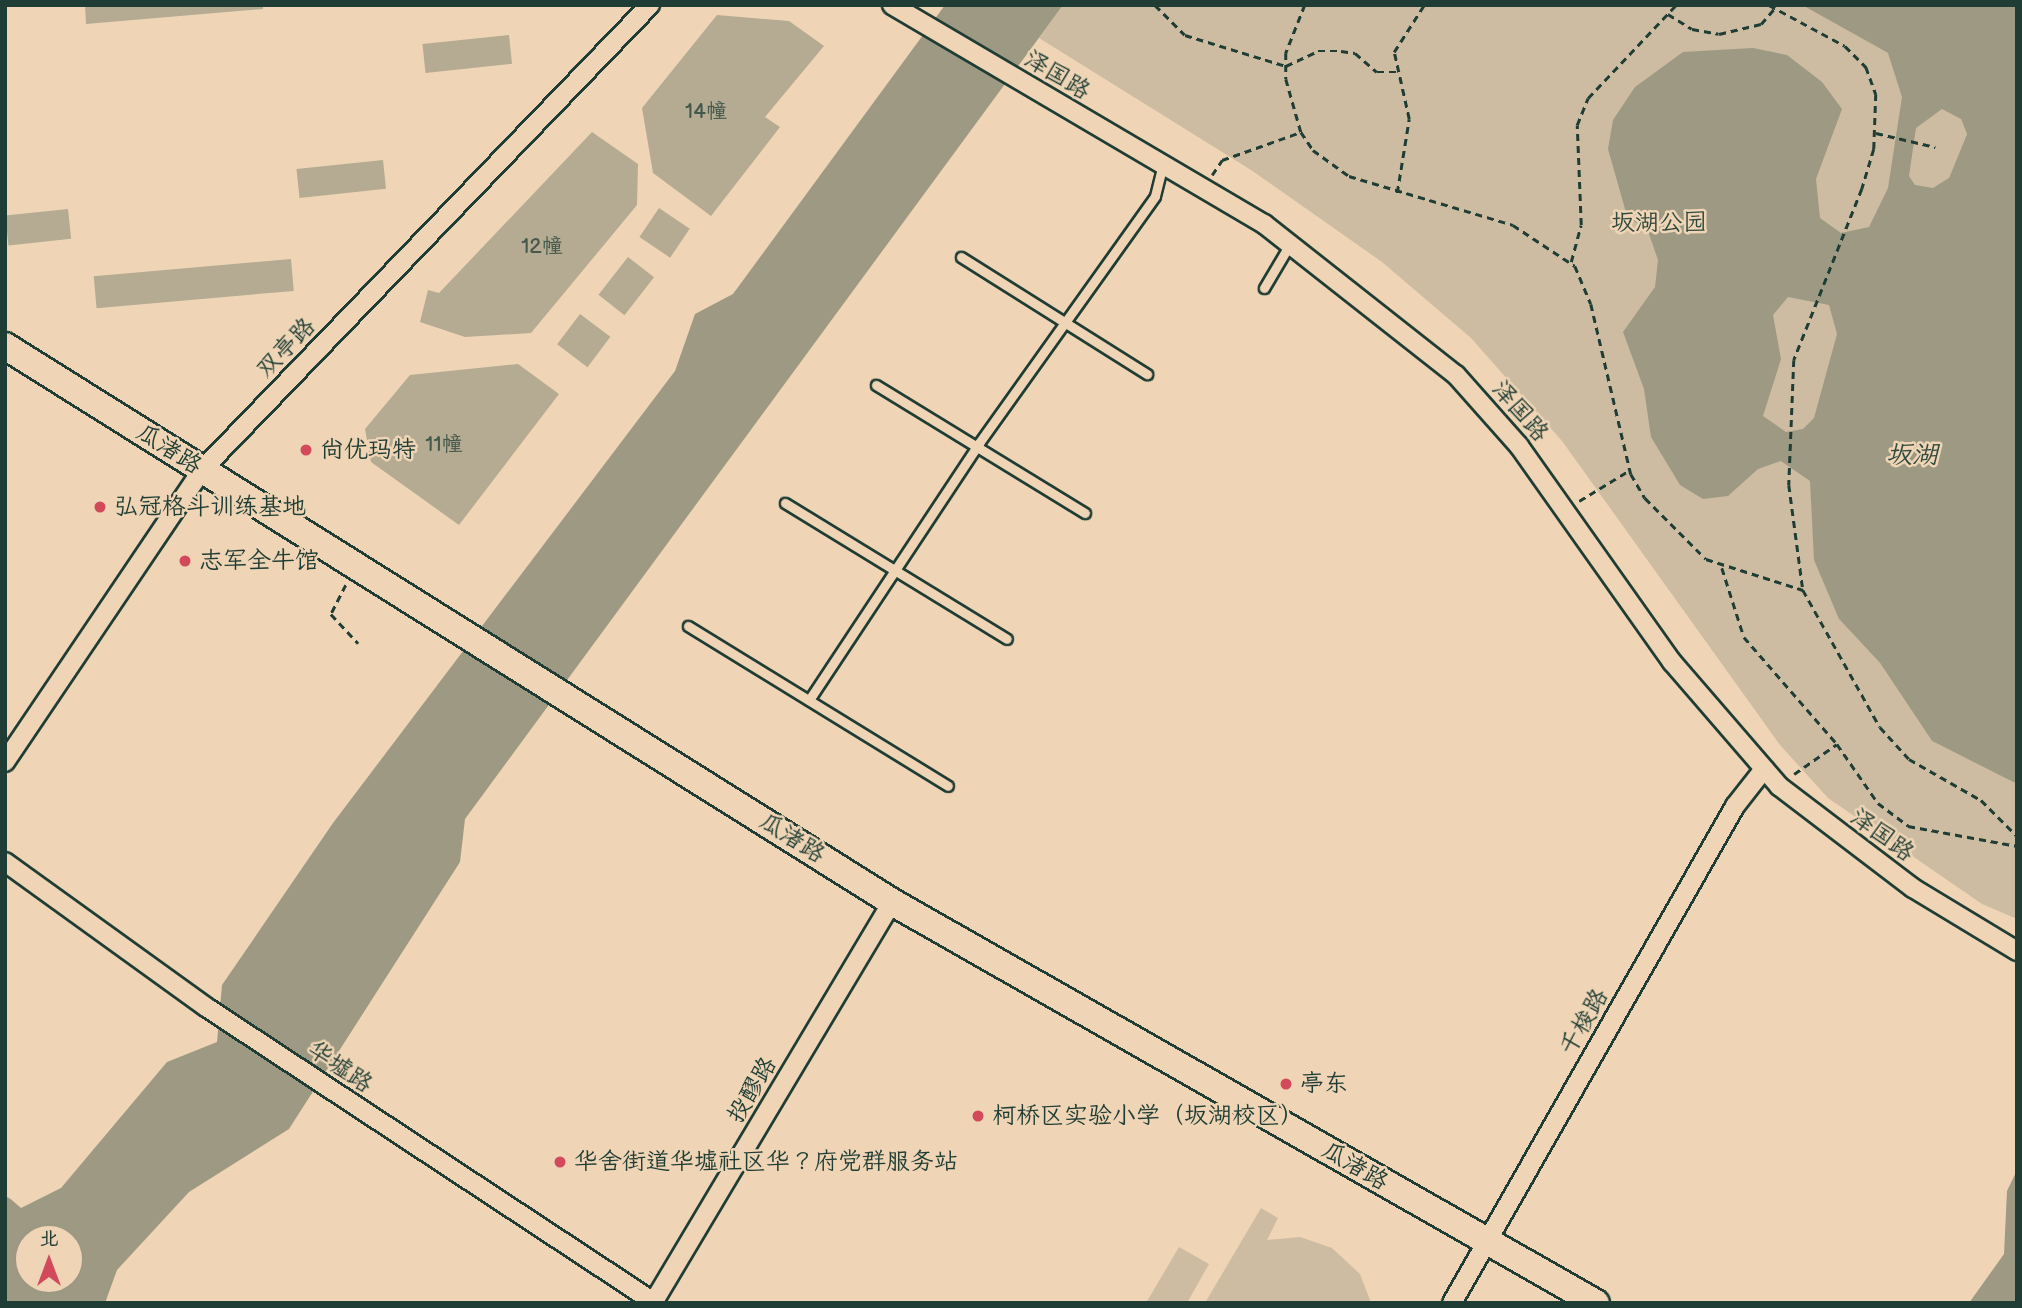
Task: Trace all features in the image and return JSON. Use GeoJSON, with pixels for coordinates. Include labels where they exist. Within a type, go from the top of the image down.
{"type":"FeatureCollection","features":[{"type":"Feature","properties":{"kind":"street","name":"双亭路"},"geometry":{"type":"LineString","coordinates":[[5,762],[202,470],[650,5]]}},
{"type":"Feature","properties":{"kind":"street","name":"泽国路"},"geometry":{"type":"LineString","coordinates":[[892,5],[1203,189],[1290,244],[1456,374],[1567,511],[1672,662],[1779,786],[1913,888],[2017,951]]}},
{"type":"Feature","properties":{"kind":"street","name":"瓜渚路"},"geometry":{"type":"LineString","coordinates":[[5,346],[892,902],[1596,1303]]}},
{"type":"Feature","properties":{"kind":"street","name":"千梭路"},"geometry":{"type":"LineString","coordinates":[[1452,1303],[1735,807],[1764,769]]}},
{"type":"Feature","properties":{"kind":"street","name":"华墟路"},"geometry":{"type":"LineString","coordinates":[[5,862],[206,1007],[654,1302]]}},
{"type":"Feature","properties":{"kind":"street","name":"投醪路"},"geometry":{"type":"LineString","coordinates":[[654,1302],[892,902]]}},
{"type":"Feature","properties":{"kind":"lane"},"geometry":{"type":"LineString","coordinates":[[809,700],[979,443],[1155,196],[1163,165]]}},
{"type":"Feature","properties":{"kind":"lane"},"geometry":{"type":"LineString","coordinates":[[1264,288],[1290,244]]}},
{"type":"Feature","properties":{"kind":"lane"},"geometry":{"type":"LineString","coordinates":[[961,257],[1147,374]]}},
{"type":"Feature","properties":{"kind":"lane"},"geometry":{"type":"LineString","coordinates":[[876,385],[979,443],[1085,513]]}},
{"type":"Feature","properties":{"kind":"lane"},"geometry":{"type":"LineString","coordinates":[[785,503],[1007,639]]}},
{"type":"Feature","properties":{"kind":"lane"},"geometry":{"type":"LineString","coordinates":[[688,626],[948,786]]}},
{"type":"Feature","properties":{"kind":"path"},"geometry":{"type":"LineString","coordinates":[[1155,5],[1185,35],[1286,66],[1318,51],[1341,51],[1355,53],[1377,72],[1398,72]]}},
{"type":"Feature","properties":{"kind":"path"},"geometry":{"type":"LineString","coordinates":[[1305,5],[1294,24],[1286,66],[1301,132],[1313,150],[1349,176],[1397,193],[1513,225],[1571,262],[1591,304],[1630,470],[1645,498],[1722,568],[1803,590]]}},
{"type":"Feature","properties":{"kind":"path"},"geometry":{"type":"LineString","coordinates":[[1397,193],[1409,119],[1398,72],[1397,43],[1424,5]]}},
{"type":"Feature","properties":{"kind":"path"},"geometry":{"type":"LineString","coordinates":[[1571,262],[1581,225],[1577,125],[1588,98],[1676,5]]}},
{"type":"Feature","properties":{"kind":"path"},"geometry":{"type":"LineString","coordinates":[[1769,5],[1845,46],[1866,67],[1876,94],[1876,133],[1862,189],[1798,343],[1789,469],[1803,590],[1880,726],[1909,759],[2005,817],[2017,836]]}},
{"type":"Feature","properties":{"kind":"path"},"geometry":{"type":"LineString","coordinates":[[1668,14],[1692,29],[1719,34],[1761,24],[1774,8]]}},
{"type":"Feature","properties":{"kind":"path"},"geometry":{"type":"LineString","coordinates":[[1203,189],[1222,160],[1301,132]]}},
{"type":"Feature","properties":{"kind":"path"},"geometry":{"type":"LineString","coordinates":[[1876,133],[1936,147]]}},
{"type":"Feature","properties":{"kind":"path"},"geometry":{"type":"LineString","coordinates":[[1567,511],[1630,470]]}},
{"type":"Feature","properties":{"kind":"path"},"geometry":{"type":"LineString","coordinates":[[355,566],[331,614],[358,643]]}},
{"type":"Feature","properties":{"kind":"path"},"geometry":{"type":"LineString","coordinates":[[1722,568],[1744,637],[1837,744],[1878,803],[1908,826],[2017,846]]}},
{"type":"Feature","properties":{"kind":"path"},"geometry":{"type":"LineString","coordinates":[[1779,786],[1837,744]]}},
{"type":"Feature","properties":{"kind":"green space","name":"坂湖公园"},"geometry":{"type":"Polygon","coordinates":[[[1063,5],[1802,5],[1888,53],[1961,119],[1967,134],[1949,178],[1839,619],[1880,663],[1932,741],[2017,784],[2017,919],[1982,904],[1828,798],[1780,745],[1562,441],[1471,338],[1382,262],[1251,170],[1039,38],[1063,5]]]}},
{"type":"Feature","properties":{"kind":"green space"},"geometry":{"type":"Polygon","coordinates":[[[1261,1208],[1278,1218],[1267,1240],[1300,1237],[1332,1248],[1360,1274],[1371,1303],[1205,1303],[1261,1208]]]}},
{"type":"Feature","properties":{"kind":"green space"},"geometry":{"type":"Polygon","coordinates":[[[1179,1247],[1209,1264],[1187,1303],[1146,1303],[1179,1247]]]}},
{"type":"Feature","properties":{"kind":"water"},"geometry":{"type":"Polygon","coordinates":[[[945,5],[1063,5],[465,819],[460,862],[289,1129],[189,1192],[117,1270],[105,1303],[5,1303],[5,1216],[61,1188],[167,1062],[217,1042],[222,985],[333,823],[675,371],[695,314],[733,294],[945,5]]]}},
{"type":"Feature","properties":{"kind":"water","name":"坂湖"},"geometry":{"type":"Polygon","coordinates":[[[1802,5],[2017,5],[2017,784],[1932,741],[1880,663],[1839,619],[1814,560],[1810,481],[1781,461],[1758,469],[1728,496],[1703,499],[1680,485],[1651,437],[1644,389],[1623,332],[1655,287],[1658,260],[1648,231],[1627,216],[1608,149],[1613,120],[1635,87],[1683,52],[1753,48],[1787,55],[1822,82],[1842,109],[1816,179],[1820,218],[1841,233],[1869,227],[1888,188],[1902,97],[1888,53],[1802,5]],[[1942,109],[1916,128],[1909,176],[1915,185],[1933,188],[1949,178],[1967,134],[1961,119],[1942,109]],[[1788,297],[1773,315],[1781,359],[1763,416],[1786,432],[1803,429],[1814,418],[1837,334],[1829,305],[1788,297]]]}},
{"type":"Feature","properties":{"kind":"water"},"geometry":{"type":"Polygon","coordinates":[[[2017,1170],[2017,1303],[1969,1303],[2004,1254],[2007,1191],[2017,1170]]]}},
{"type":"Feature","properties":{"kind":"building"},"geometry":{"type":"Polygon","coordinates":[[[85,5],[263,5],[263,9],[86,24],[85,5]]]}},
{"type":"Feature","properties":{"kind":"building"},"geometry":{"type":"Polygon","coordinates":[[[717,15],[789,21],[824,46],[765,117],[780,127],[711,216],[653,173],[642,108],[717,15]]]}},
{"type":"Feature","properties":{"kind":"building"},"geometry":{"type":"Polygon","coordinates":[[[509,35],[512,64],[426,73],[422,44],[509,35]]]}},
{"type":"Feature","properties":{"kind":"building"},"geometry":{"type":"Polygon","coordinates":[[[592,132],[638,164],[637,205],[531,333],[465,337],[420,322],[428,290],[439,293],[592,132]]]}},
{"type":"Feature","properties":{"kind":"building"},"geometry":{"type":"Polygon","coordinates":[[[383,160],[386,189],[300,198],[296,169],[383,160]]]}},
{"type":"Feature","properties":{"kind":"building"},"geometry":{"type":"Polygon","coordinates":[[[659,208],[690,229],[670,258],[639,237],[659,208]]]}},
{"type":"Feature","properties":{"kind":"building"},"geometry":{"type":"Polygon","coordinates":[[[68,209],[71,239],[8,245],[5,216],[68,209]]]}},
{"type":"Feature","properties":{"kind":"building"},"geometry":{"type":"Polygon","coordinates":[[[628,257],[654,277],[624,315],[598,295],[628,257]]]}},
{"type":"Feature","properties":{"kind":"building"},"geometry":{"type":"Polygon","coordinates":[[[291,259],[294,291],[97,308],[94,276],[291,259]]]}},
{"type":"Feature","properties":{"kind":"building"},"geometry":{"type":"Polygon","coordinates":[[[580,314],[610,337],[587,367],[557,344],[580,314]]]}},
{"type":"Feature","properties":{"kind":"building"},"geometry":{"type":"Polygon","coordinates":[[[518,364],[559,394],[459,525],[371,462],[365,429],[410,375],[518,364]]]}},
{"type":"Feature","properties":{"kind":"waterway"},"geometry":{"type":"LineString","coordinates":[[5,1206],[26,1224]]}},
{"type":"Feature","properties":{"kind":"place","name":"尚优玛特"},"geometry":{"type":"Point","coordinates":[306,450]}},
{"type":"Feature","properties":{"kind":"place","name":"弘冠格斗训练基地"},"geometry":{"type":"Point","coordinates":[100,507]}},
{"type":"Feature","properties":{"kind":"place","name":"志军全牛馆"},"geometry":{"type":"Point","coordinates":[185,561]}},
{"type":"Feature","properties":{"kind":"place","name":"亭东"},"geometry":{"type":"Point","coordinates":[1286,1084]}},
{"type":"Feature","properties":{"kind":"place","name":"柯桥区实验小学（坂湖校区）"},"geometry":{"type":"Point","coordinates":[978,1116]}},
{"type":"Feature","properties":{"kind":"place","name":"华舍街道华墟社区华？府党群服务站"},"geometry":{"type":"Point","coordinates":[560,1162]}}]}
